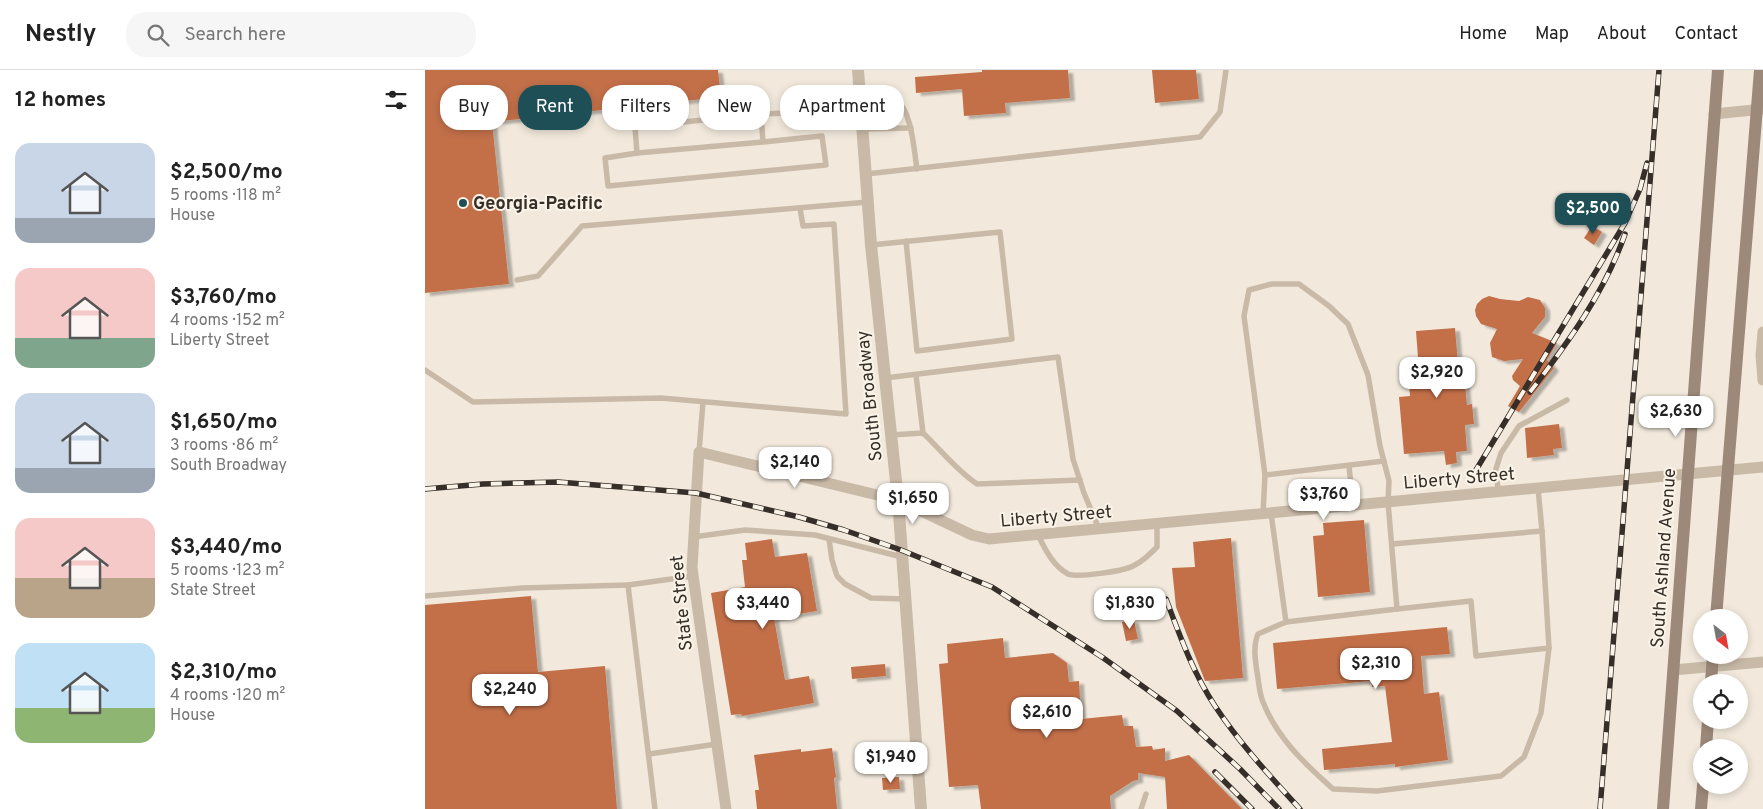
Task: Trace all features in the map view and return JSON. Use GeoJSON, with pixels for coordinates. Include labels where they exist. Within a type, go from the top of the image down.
{"type":"FeatureCollection","features":[{"type":"Feature","properties":{"kind":"main road","name":"South Ashland Avenue"},"geometry":{"type":"LineString","coordinates":[[1663,809],[1718,70]]}},
{"type":"Feature","properties":{"kind":"main road"},"geometry":{"type":"LineString","coordinates":[[1717,609],[1760,110],[1760,70]]}},
{"type":"Feature","properties":{"kind":"main road"},"geometry":{"type":"LineString","coordinates":[[1701,809],[1702,794]]}},
{"type":"Feature","properties":{"kind":"street","name":"South Broadway"},"geometry":{"type":"LineString","coordinates":[[858,70],[859,85]]}},
{"type":"Feature","properties":{"kind":"street"},"geometry":{"type":"LineString","coordinates":[[1714,114],[1760,110]]}},
{"type":"Feature","properties":{"kind":"street","name":"South Broadway"},"geometry":{"type":"LineString","coordinates":[[863,130],[871,244],[898,500],[921,809]]}},
{"type":"Feature","properties":{"kind":"street"},"geometry":{"type":"LineString","coordinates":[[1763,332],[1763,380]]}},
{"type":"Feature","properties":{"kind":"street","name":"Liberty Street"},"geometry":{"type":"LineString","coordinates":[[699,452],[898,500],[972,535],[989,540],[1763,467]]}},
{"type":"Feature","properties":{"kind":"street","name":"State Street"},"geometry":{"type":"LineString","coordinates":[[699,452],[693,537],[693,576],[725,809]]}},
{"type":"Feature","properties":{"kind":"street"},"geometry":{"type":"LineString","coordinates":[[1748,662],[1763,662]]}},
{"type":"Feature","properties":{"kind":"street"},"geometry":{"type":"LineString","coordinates":[[1673,670],[1700,664]]}},
{"type":"Feature","properties":{"kind":"lane"},"geometry":{"type":"LineString","coordinates":[[866,174],[1200,137],[1220,112],[1226,70]]}},
{"type":"Feature","properties":{"kind":"lane"},"geometry":{"type":"LineString","coordinates":[[904,109],[910,123],[917,169]]}},
{"type":"Feature","properties":{"kind":"lane"},"geometry":{"type":"LineString","coordinates":[[637,153],[635,127],[699,120]]}},
{"type":"Feature","properties":{"kind":"lane"},"geometry":{"type":"LineString","coordinates":[[904,128],[911,128]]}},
{"type":"Feature","properties":{"kind":"lane"},"geometry":{"type":"LineString","coordinates":[[762,130],[763,142]]}},
{"type":"Feature","properties":{"kind":"lane"},"geometry":{"type":"LineString","coordinates":[[822,136],[826,165],[608,186],[605,158],[637,153],[763,142],[822,136]]}},
{"type":"Feature","properties":{"kind":"lane"},"geometry":{"type":"LineString","coordinates":[[517,280],[538,276],[582,226],[868,202]]}},
{"type":"Feature","properties":{"kind":"lane"},"geometry":{"type":"LineString","coordinates":[[425,370],[473,402],[661,398],[846,414],[834,224],[803,226],[800,208]]}},
{"type":"Feature","properties":{"kind":"lane"},"geometry":{"type":"LineString","coordinates":[[871,244],[1000,232],[1012,339],[917,350],[906,241]]}},
{"type":"Feature","properties":{"kind":"lane"},"geometry":{"type":"LineString","coordinates":[[1286,622],[1267,513],[1265,475],[1244,316],[1249,290],[1272,284],[1299,284],[1329,306],[1349,324],[1368,375],[1389,481],[1388,502],[1397,609]]}},
{"type":"Feature","properties":{"kind":"lane"},"geometry":{"type":"LineString","coordinates":[[885,378],[1058,358],[1073,460],[1099,529]]}},
{"type":"Feature","properties":{"kind":"lane"},"geometry":{"type":"LineString","coordinates":[[916,375],[923,433],[963,475],[977,484],[1080,480]]}},
{"type":"Feature","properties":{"kind":"lane"},"geometry":{"type":"LineString","coordinates":[[1499,492],[1495,472],[1501,453],[1519,426],[1567,400]]}},
{"type":"Feature","properties":{"kind":"lane"},"geometry":{"type":"LineString","coordinates":[[699,452],[703,402]]}},
{"type":"Feature","properties":{"kind":"lane"},"geometry":{"type":"LineString","coordinates":[[891,435],[923,433]]}},
{"type":"Feature","properties":{"kind":"lane"},"geometry":{"type":"LineString","coordinates":[[1265,475],[1384,461]]}},
{"type":"Feature","properties":{"kind":"lane"},"geometry":{"type":"LineString","coordinates":[[1349,466],[1353,505]]}},
{"type":"Feature","properties":{"kind":"lane"},"geometry":{"type":"LineString","coordinates":[[1538,488],[1549,648],[1541,713],[1524,757],[1501,776],[1377,791],[1333,789],[1298,755],[1277,730],[1263,701],[1256,667],[1254,642],[1258,634],[1286,622],[1471,601],[1476,656],[1549,648]]}},
{"type":"Feature","properties":{"kind":"lane"},"geometry":{"type":"LineString","coordinates":[[1038,535],[1055,564],[1069,574],[1080,576],[1130,568],[1145,560],[1157,547],[1157,524]]}},
{"type":"Feature","properties":{"kind":"lane"},"geometry":{"type":"LineString","coordinates":[[693,537],[745,530],[815,535],[902,557]]}},
{"type":"Feature","properties":{"kind":"lane"},"geometry":{"type":"LineString","coordinates":[[1391,544],[1542,530]]}},
{"type":"Feature","properties":{"kind":"lane"},"geometry":{"type":"LineString","coordinates":[[829,539],[832,560],[837,576],[845,584],[871,598],[905,599]]}},
{"type":"Feature","properties":{"kind":"lane"},"geometry":{"type":"LineString","coordinates":[[425,596],[522,588],[628,585],[693,576]]}},
{"type":"Feature","properties":{"kind":"lane"},"geometry":{"type":"LineString","coordinates":[[628,585],[655,809]]}},
{"type":"Feature","properties":{"kind":"lane"},"geometry":{"type":"LineString","coordinates":[[649,754],[717,744]]}},
{"type":"Feature","properties":{"kind":"lane"},"geometry":{"type":"LineString","coordinates":[[1141,809],[1146,794]]}},
{"type":"Feature","properties":{"kind":"building","name":"Georgia-Pacific"},"geometry":{"type":"Polygon","coordinates":[[[425,70],[718,70],[720,85],[699,85],[699,99],[689,100],[689,85],[602,85],[602,110],[592,111],[592,85],[518,85],[518,119],[508,120],[508,85],[440,85],[440,130],[493,130],[509,284],[425,293],[425,70]]]}},
{"type":"Feature","properties":{"kind":"building"},"geometry":{"type":"Polygon","coordinates":[[[982,70],[1068,70],[1070,98],[1005,103],[1006,113],[964,116],[962,89],[916,93],[915,77],[982,72],[982,70]]]}},
{"type":"Feature","properties":{"kind":"building"},"geometry":{"type":"Polygon","coordinates":[[[1152,70],[1196,70],[1199,99],[1155,103],[1152,70]]]}},
{"type":"Feature","properties":{"kind":"building"},"geometry":{"type":"Polygon","coordinates":[[[1592,226],[1602,232],[1594,245],[1584,238],[1592,226]]]}},
{"type":"Feature","properties":{"kind":"building"},"geometry":{"type":"Polygon","coordinates":[[[1489,296],[1519,301],[1528,297],[1540,300],[1545,308],[1545,317],[1532,333],[1557,343],[1547,360],[1554,368],[1519,412],[1508,406],[1520,386],[1513,380],[1512,376],[1523,359],[1504,361],[1492,357],[1490,343],[1497,329],[1481,324],[1476,316],[1477,304],[1489,296]]]}},
{"type":"Feature","properties":{"kind":"building"},"geometry":{"type":"Polygon","coordinates":[[[1455,328],[1459,375],[1464,375],[1467,405],[1472,404],[1474,424],[1465,425],[1467,451],[1456,452],[1457,463],[1446,465],[1444,451],[1404,454],[1399,397],[1410,396],[1409,384],[1420,384],[1416,331],[1455,328]]]}},
{"type":"Feature","properties":{"kind":"building"},"geometry":{"type":"Polygon","coordinates":[[[1559,424],[1562,448],[1553,449],[1554,455],[1527,458],[1525,428],[1559,424]]]}},
{"type":"Feature","properties":{"kind":"building"},"geometry":{"type":"Polygon","coordinates":[[[1364,520],[1370,592],[1318,597],[1313,536],[1324,535],[1323,523],[1364,520]]]}},
{"type":"Feature","properties":{"kind":"building"},"geometry":{"type":"Polygon","coordinates":[[[1231,538],[1243,678],[1205,681],[1176,607],[1172,568],[1195,567],[1193,542],[1231,538]]]}},
{"type":"Feature","properties":{"kind":"building"},"geometry":{"type":"Polygon","coordinates":[[[772,539],[775,557],[807,553],[817,611],[774,618],[785,680],[809,676],[814,703],[742,716],[741,714],[731,715],[711,593],[745,587],[742,560],[747,560],[745,543],[772,539]]]}},
{"type":"Feature","properties":{"kind":"building"},"geometry":{"type":"Polygon","coordinates":[[[531,596],[538,672],[605,666],[617,809],[425,809],[425,605],[531,596]]]}},
{"type":"Feature","properties":{"kind":"building"},"geometry":{"type":"Polygon","coordinates":[[[1134,620],[1138,639],[1126,641],[1122,622],[1134,620]]]}},
{"type":"Feature","properties":{"kind":"building"},"geometry":{"type":"Polygon","coordinates":[[[1447,627],[1450,654],[1421,656],[1424,694],[1439,692],[1448,760],[1395,767],[1395,764],[1324,770],[1322,749],[1392,742],[1385,686],[1372,687],[1371,681],[1277,689],[1273,643],[1447,627]]]}},
{"type":"Feature","properties":{"kind":"building"},"geometry":{"type":"Polygon","coordinates":[[[1003,638],[1005,658],[1053,653],[1067,663],[1069,682],[1079,681],[1081,719],[1122,715],[1124,726],[1133,726],[1136,747],[1152,746],[1153,750],[1165,748],[1165,761],[1189,755],[1242,809],[1167,809],[1165,777],[1138,773],[1138,780],[1133,781],[1110,796],[1111,809],[981,809],[978,785],[949,787],[939,664],[948,663],[947,644],[1003,638]]]}},
{"type":"Feature","properties":{"kind":"building"},"geometry":{"type":"Polygon","coordinates":[[[885,664],[886,676],[852,679],[851,667],[885,664]]]}},
{"type":"Feature","properties":{"kind":"building"},"geometry":{"type":"Polygon","coordinates":[[[832,748],[836,777],[834,778],[837,809],[757,809],[755,790],[759,790],[754,755],[801,749],[801,752],[832,748]]]}},
{"type":"Feature","properties":{"kind":"building"},"geometry":{"type":"Polygon","coordinates":[[[899,777],[900,789],[883,790],[882,778],[899,777]]]}},
{"type":"Feature","properties":{"kind":"railway"},"geometry":{"type":"LineString","coordinates":[[1600,809],[1659,70]]}},
{"type":"Feature","properties":{"kind":"railway"},"geometry":{"type":"LineString","coordinates":[[1473,475],[1625,223],[1640,189],[1647,163]]}},
{"type":"Feature","properties":{"kind":"railway"},"geometry":{"type":"LineString","coordinates":[[1530,392],[1584,317],[1607,276],[1625,234]]}},
{"type":"Feature","properties":{"kind":"railway"},"geometry":{"type":"LineString","coordinates":[[425,489],[483,484],[558,482],[696,493],[799,517],[901,550],[992,587],[1102,657],[1177,711],[1240,769],[1279,809]]}},
{"type":"Feature","properties":{"kind":"railway"},"geometry":{"type":"LineString","coordinates":[[1166,599],[1194,667],[1215,706],[1245,747],[1300,809]]}},
{"type":"Feature","properties":{"kind":"railway"},"geometry":{"type":"LineString","coordinates":[[1215,772],[1252,809]]}},
{"type":"Feature","properties":{"kind":"place","name":"Georgia-Pacific"},"geometry":{"type":"Point","coordinates":[463,203]}}]}
